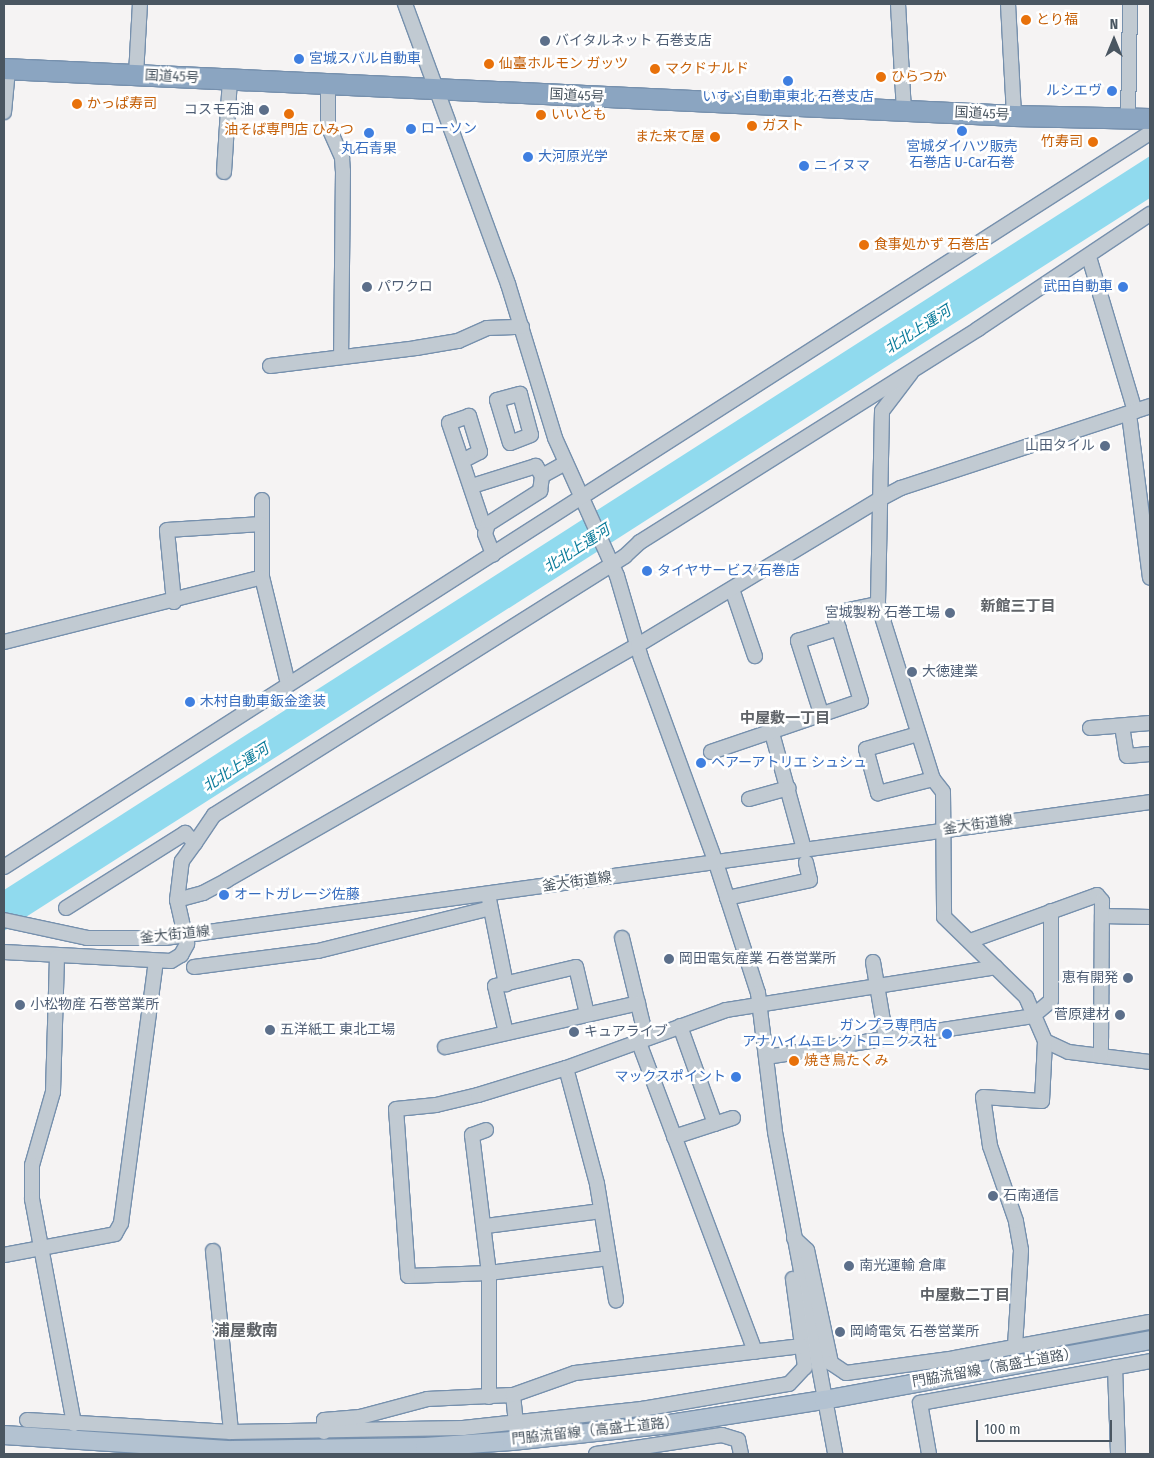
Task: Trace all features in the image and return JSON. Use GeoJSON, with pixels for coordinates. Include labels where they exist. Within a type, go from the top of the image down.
{"type":"FeatureCollection","features":[{"type":"Feature","properties":{"kind":"highway","name":"国道45号"},"geometry":{"type":"LineString","coordinates":[[6,69],[1014,116],[1150,119]]}},
{"type":"Feature","properties":{"kind":"main road","name":"門脇流留線（高盛土道路）"},"geometry":{"type":"LineString","coordinates":[[4,1435],[223,1449],[425,1447],[592,1433],[824,1400],[1150,1340]]}},
{"type":"Feature","properties":{"kind":"street"},"geometry":{"type":"LineString","coordinates":[[136,75],[140,4]]}},
{"type":"Feature","properties":{"kind":"street"},"geometry":{"type":"LineString","coordinates":[[405,4],[522,327],[565,464],[609,562],[716,863],[760,1005],[766,1057],[794,1238],[834,1454]]}},
{"type":"Feature","properties":{"kind":"street"},"geometry":{"type":"LineString","coordinates":[[898,4],[904,111]]}},
{"type":"Feature","properties":{"kind":"street"},"geometry":{"type":"LineString","coordinates":[[1008,4],[1014,116]]}},
{"type":"Feature","properties":{"kind":"street"},"geometry":{"type":"LineString","coordinates":[[1128,120],[1130,4]]}},
{"type":"Feature","properties":{"kind":"street"},"geometry":{"type":"LineString","coordinates":[[4,112],[6,69]]}},
{"type":"Feature","properties":{"kind":"street"},"geometry":{"type":"LineString","coordinates":[[224,172],[230,80]]}},
{"type":"Feature","properties":{"kind":"street"},"geometry":{"type":"LineString","coordinates":[[328,85],[328,126],[342,158],[343,171],[340,356]]}},
{"type":"Feature","properties":{"kind":"street"},"geometry":{"type":"LineString","coordinates":[[4,867],[493,554],[582,503],[813,352],[911,284],[1150,133]]}},
{"type":"Feature","properties":{"kind":"street"},"geometry":{"type":"LineString","coordinates":[[4,952],[18,950],[57,957],[122,957],[156,962],[171,961],[181,955],[187,944],[177,900],[182,861],[214,814],[1089,257],[1150,214]]}},
{"type":"Feature","properties":{"kind":"street"},"geometry":{"type":"LineString","coordinates":[[1089,257],[1132,412],[1150,578]]}},
{"type":"Feature","properties":{"kind":"street"},"geometry":{"type":"LineString","coordinates":[[270,366],[458,341],[487,328],[522,327]]}},
{"type":"Feature","properties":{"kind":"street"},"geometry":{"type":"LineString","coordinates":[[916,366],[882,411],[878,604],[932,779],[943,792],[944,917],[1026,998],[1045,1041],[1042,1100],[984,1097],[990,1146],[1016,1222],[1021,1250],[1015,1346]]}},
{"type":"Feature","properties":{"kind":"street"},"geometry":{"type":"LineString","coordinates":[[524,408],[545,402]]}},
{"type":"Feature","properties":{"kind":"street"},"geometry":{"type":"LineString","coordinates":[[177,900],[203,893],[219,884],[638,645],[901,488],[1150,406]]}},
{"type":"Feature","properties":{"kind":"street"},"geometry":{"type":"LineString","coordinates":[[464,460],[480,520],[488,524]]}},
{"type":"Feature","properties":{"kind":"street"},"geometry":{"type":"LineString","coordinates":[[542,476],[565,464]]}},
{"type":"Feature","properties":{"kind":"street"},"geometry":{"type":"LineString","coordinates":[[472,486],[536,466],[542,476],[540,491],[488,524],[485,534],[493,554]]}},
{"type":"Feature","properties":{"kind":"street"},"geometry":{"type":"LineString","coordinates":[[262,500],[262,577],[288,684]]}},
{"type":"Feature","properties":{"kind":"street"},"geometry":{"type":"LineString","coordinates":[[174,602],[167,530],[262,524]]}},
{"type":"Feature","properties":{"kind":"street"},"geometry":{"type":"LineString","coordinates":[[4,642],[61,626],[174,602],[262,577]]}},
{"type":"Feature","properties":{"kind":"street"},"geometry":{"type":"LineString","coordinates":[[732,589],[755,656]]}},
{"type":"Feature","properties":{"kind":"street"},"geometry":{"type":"LineString","coordinates":[[711,752],[772,733],[821,713],[861,701],[834,613],[878,604]]}},
{"type":"Feature","properties":{"kind":"street"},"geometry":{"type":"LineString","coordinates":[[821,713],[798,640],[839,628]]}},
{"type":"Feature","properties":{"kind":"street"},"geometry":{"type":"LineString","coordinates":[[1090,728],[1150,724]]}},
{"type":"Feature","properties":{"kind":"street"},"geometry":{"type":"LineString","coordinates":[[1122,726],[1127,756],[1150,754]]}},
{"type":"Feature","properties":{"kind":"street"},"geometry":{"type":"LineString","coordinates":[[727,898],[810,880],[788,788],[772,733]]}},
{"type":"Feature","properties":{"kind":"street"},"geometry":{"type":"LineString","coordinates":[[918,734],[866,749],[878,793],[932,779]]}},
{"type":"Feature","properties":{"kind":"street"},"geometry":{"type":"LineString","coordinates":[[748,799],[788,788]]}},
{"type":"Feature","properties":{"kind":"street","name":"釜大街道線"},"geometry":{"type":"LineString","coordinates":[[4,920],[26,928],[87,938],[126,940],[186,935],[489,901],[716,863],[805,856],[944,830],[1150,802]]}},
{"type":"Feature","properties":{"kind":"street"},"geometry":{"type":"LineString","coordinates":[[66,908],[185,833],[194,843]]}},
{"type":"Feature","properties":{"kind":"street"},"geometry":{"type":"LineString","coordinates":[[970,941],[1051,910],[1097,895],[1102,901],[1101,1056]]}},
{"type":"Feature","properties":{"kind":"street"},"geometry":{"type":"LineString","coordinates":[[194,967],[318,950],[489,901],[506,984]]}},
{"type":"Feature","properties":{"kind":"street"},"geometry":{"type":"LineString","coordinates":[[766,1057],[1033,1016],[1051,1001],[1051,910]]}},
{"type":"Feature","properties":{"kind":"street"},"geometry":{"type":"LineString","coordinates":[[1102,916],[1150,917]]}},
{"type":"Feature","properties":{"kind":"street"},"geometry":{"type":"LineString","coordinates":[[622,938],[638,1003],[642,1038],[674,1137],[755,1352]]}},
{"type":"Feature","properties":{"kind":"street"},"geometry":{"type":"LineString","coordinates":[[57,957],[53,1092],[32,1166],[32,1199],[39,1248],[74,1424]]}},
{"type":"Feature","properties":{"kind":"street"},"geometry":{"type":"LineString","coordinates":[[4,1254],[115,1234],[121,1223],[156,962]]}},
{"type":"Feature","properties":{"kind":"street"},"geometry":{"type":"LineString","coordinates":[[873,962],[886,1038]]}},
{"type":"Feature","properties":{"kind":"street"},"geometry":{"type":"LineString","coordinates":[[506,1033],[495,986],[576,967],[587,1014]]}},
{"type":"Feature","properties":{"kind":"street"},"geometry":{"type":"LineString","coordinates":[[609,1258],[489,1273],[408,1276],[396,1109],[444,1103],[566,1068],[642,1038],[726,1010],[996,967]]}},
{"type":"Feature","properties":{"kind":"street"},"geometry":{"type":"LineString","coordinates":[[445,1047],[638,1003]]}},
{"type":"Feature","properties":{"kind":"street"},"geometry":{"type":"LineString","coordinates":[[680,1026],[715,1124]]}},
{"type":"Feature","properties":{"kind":"street"},"geometry":{"type":"LineString","coordinates":[[1045,1041],[1069,1052],[1150,1062]]}},
{"type":"Feature","properties":{"kind":"street"},"geometry":{"type":"LineString","coordinates":[[566,1068],[597,1184],[616,1300]]}},
{"type":"Feature","properties":{"kind":"street"},"geometry":{"type":"LineString","coordinates":[[674,1137],[733,1118]]}},
{"type":"Feature","properties":{"kind":"street"},"geometry":{"type":"LineString","coordinates":[[486,1130],[472,1135],[486,1226],[489,1273],[489,1396]]}},
{"type":"Feature","properties":{"kind":"street"},"geometry":{"type":"LineString","coordinates":[[486,1226],[601,1211]]}},
{"type":"Feature","properties":{"kind":"street"},"geometry":{"type":"LineString","coordinates":[[794,1238],[807,1250],[831,1364],[846,1373],[1150,1322]]}},
{"type":"Feature","properties":{"kind":"street"},"geometry":{"type":"LineString","coordinates":[[27,1420],[231,1432],[324,1432],[516,1424],[651,1408],[789,1384],[805,1367],[791,1257],[794,1238]]}},
{"type":"Feature","properties":{"kind":"street"},"geometry":{"type":"LineString","coordinates":[[212,1251],[231,1432]]}},
{"type":"Feature","properties":{"kind":"street"},"geometry":{"type":"LineString","coordinates":[[324,1432],[324,1420],[360,1417],[427,1399],[513,1395],[575,1373],[801,1346]]}},
{"type":"Feature","properties":{"kind":"street"},"geometry":{"type":"LineString","coordinates":[[929,1454],[920,1404],[1150,1361]]}},
{"type":"Feature","properties":{"kind":"street"},"geometry":{"type":"LineString","coordinates":[[1115,1367],[1118,1454]]}},
{"type":"Feature","properties":{"kind":"street"},"geometry":{"type":"LineString","coordinates":[[513,1395],[516,1424]]}},
{"type":"Feature","properties":{"kind":"street"},"geometry":{"type":"LineString","coordinates":[[596,1454],[722,1435],[738,1440],[741,1454]]}},
{"type":"Feature","properties":{"kind":"water","name":"北北上運河"},"geometry":{"type":"Polygon","coordinates":[[[1150,156],[1150,198],[4,931],[4,890],[1150,156]]]}},
{"type":"Feature","properties":{"kind":"place","name":"とり福"},"geometry":{"type":"Point","coordinates":[1026,20]}},
{"type":"Feature","properties":{"kind":"place","name":"バイタルネット 石巻支店"},"geometry":{"type":"Point","coordinates":[545,41]}},
{"type":"Feature","properties":{"kind":"place","name":"宮城スバル自動車"},"geometry":{"type":"Point","coordinates":[299,59]}},
{"type":"Feature","properties":{"kind":"place","name":"仙臺ホルモン ガッツ"},"geometry":{"type":"Point","coordinates":[489,64]}},
{"type":"Feature","properties":{"kind":"place","name":"マクドナルド"},"geometry":{"type":"Point","coordinates":[655,69]}},
{"type":"Feature","properties":{"kind":"place","name":"ひらつか"},"geometry":{"type":"Point","coordinates":[881,77]}},
{"type":"Feature","properties":{"kind":"place","name":"いすゞ自動車東北 石巻支店"},"geometry":{"type":"Point","coordinates":[788,81]}},
{"type":"Feature","properties":{"kind":"place","name":"ルシエヴ"},"geometry":{"type":"Point","coordinates":[1112,91]}},
{"type":"Feature","properties":{"kind":"place","name":"かっぱ寿司"},"geometry":{"type":"Point","coordinates":[77,104]}},
{"type":"Feature","properties":{"kind":"place","name":"コスモ石油"},"geometry":{"type":"Point","coordinates":[264,110]}},
{"type":"Feature","properties":{"kind":"place","name":"油そば専門店 ひみつ"},"geometry":{"type":"Point","coordinates":[289,114]}},
{"type":"Feature","properties":{"kind":"place","name":"いいとも"},"geometry":{"type":"Point","coordinates":[541,115]}},
{"type":"Feature","properties":{"kind":"place","name":"ガスト"},"geometry":{"type":"Point","coordinates":[752,126]}},
{"type":"Feature","properties":{"kind":"place","name":"ローソン"},"geometry":{"type":"Point","coordinates":[411,129]}},
{"type":"Feature","properties":{"kind":"place","name":"宮城ダイハツ販売 石巻店 U-Car石巻"},"geometry":{"type":"Point","coordinates":[962,131]}},
{"type":"Feature","properties":{"kind":"place","name":"丸石青果"},"geometry":{"type":"Point","coordinates":[369,133]}},
{"type":"Feature","properties":{"kind":"place","name":"また来て屋"},"geometry":{"type":"Point","coordinates":[715,137]}},
{"type":"Feature","properties":{"kind":"place","name":"竹寿司"},"geometry":{"type":"Point","coordinates":[1093,142]}},
{"type":"Feature","properties":{"kind":"place","name":"大河原光学"},"geometry":{"type":"Point","coordinates":[528,157]}},
{"type":"Feature","properties":{"kind":"place","name":"ニイヌマ"},"geometry":{"type":"Point","coordinates":[804,166]}},
{"type":"Feature","properties":{"kind":"place","name":"食事処かず 石巻店"},"geometry":{"type":"Point","coordinates":[864,245]}},
{"type":"Feature","properties":{"kind":"place","name":"パワクロ"},"geometry":{"type":"Point","coordinates":[367,287]}},
{"type":"Feature","properties":{"kind":"place","name":"武田自動車"},"geometry":{"type":"Point","coordinates":[1123,287]}},
{"type":"Feature","properties":{"kind":"place","name":"山田タイル"},"geometry":{"type":"Point","coordinates":[1105,446]}},
{"type":"Feature","properties":{"kind":"place","name":"タイヤサービス 石巻店"},"geometry":{"type":"Point","coordinates":[647,571]}},
{"type":"Feature","properties":{"kind":"place","name":"宮城製粉 石巻工場"},"geometry":{"type":"Point","coordinates":[950,613]}},
{"type":"Feature","properties":{"kind":"place","name":"大徳建業"},"geometry":{"type":"Point","coordinates":[912,672]}},
{"type":"Feature","properties":{"kind":"place","name":"木村自動車鈑金塗装"},"geometry":{"type":"Point","coordinates":[190,702]}},
{"type":"Feature","properties":{"kind":"place","name":"ヘアーアトリエ シュシュ"},"geometry":{"type":"Point","coordinates":[701,763]}},
{"type":"Feature","properties":{"kind":"place","name":"オートガレージ佐藤"},"geometry":{"type":"Point","coordinates":[224,895]}},
{"type":"Feature","properties":{"kind":"place","name":"岡田電気産業 石巻営業所"},"geometry":{"type":"Point","coordinates":[669,959]}},
{"type":"Feature","properties":{"kind":"place","name":"恵有開発"},"geometry":{"type":"Point","coordinates":[1128,978]}},
{"type":"Feature","properties":{"kind":"place","name":"小松物産 石巻営業所"},"geometry":{"type":"Point","coordinates":[20,1005]}},
{"type":"Feature","properties":{"kind":"place","name":"菅原建材"},"geometry":{"type":"Point","coordinates":[1120,1015]}},
{"type":"Feature","properties":{"kind":"place","name":"五洋紙工 東北工場"},"geometry":{"type":"Point","coordinates":[270,1030]}},
{"type":"Feature","properties":{"kind":"place","name":"キュアライブ"},"geometry":{"type":"Point","coordinates":[574,1032]}},
{"type":"Feature","properties":{"kind":"place","name":"ガンプラ専門店 アナハイムエレクトロニクス社"},"geometry":{"type":"Point","coordinates":[947,1034]}},
{"type":"Feature","properties":{"kind":"place","name":"焼き鳥たくみ"},"geometry":{"type":"Point","coordinates":[794,1061]}},
{"type":"Feature","properties":{"kind":"place","name":"マックスポイント"},"geometry":{"type":"Point","coordinates":[736,1077]}},
{"type":"Feature","properties":{"kind":"place","name":"石南通信"},"geometry":{"type":"Point","coordinates":[993,1196]}},
{"type":"Feature","properties":{"kind":"place","name":"南光運輸 倉庫"},"geometry":{"type":"Point","coordinates":[849,1266]}},
{"type":"Feature","properties":{"kind":"place","name":"岡崎電気 石巻営業所"},"geometry":{"type":"Point","coordinates":[840,1332]}},
{"type":"Feature","properties":{"kind":"district","name":"新館三丁目"},"geometry":{"type":"Point","coordinates":[1018,607]}},
{"type":"Feature","properties":{"kind":"district","name":"中屋敷一丁目"},"geometry":{"type":"Point","coordinates":[785,719]}},
{"type":"Feature","properties":{"kind":"district","name":"中屋敷二丁目"},"geometry":{"type":"Point","coordinates":[965,1296]}},
{"type":"Feature","properties":{"kind":"district","name":"浦屋敷南"},"geometry":{"type":"Point","coordinates":[246,1331]}}]}
